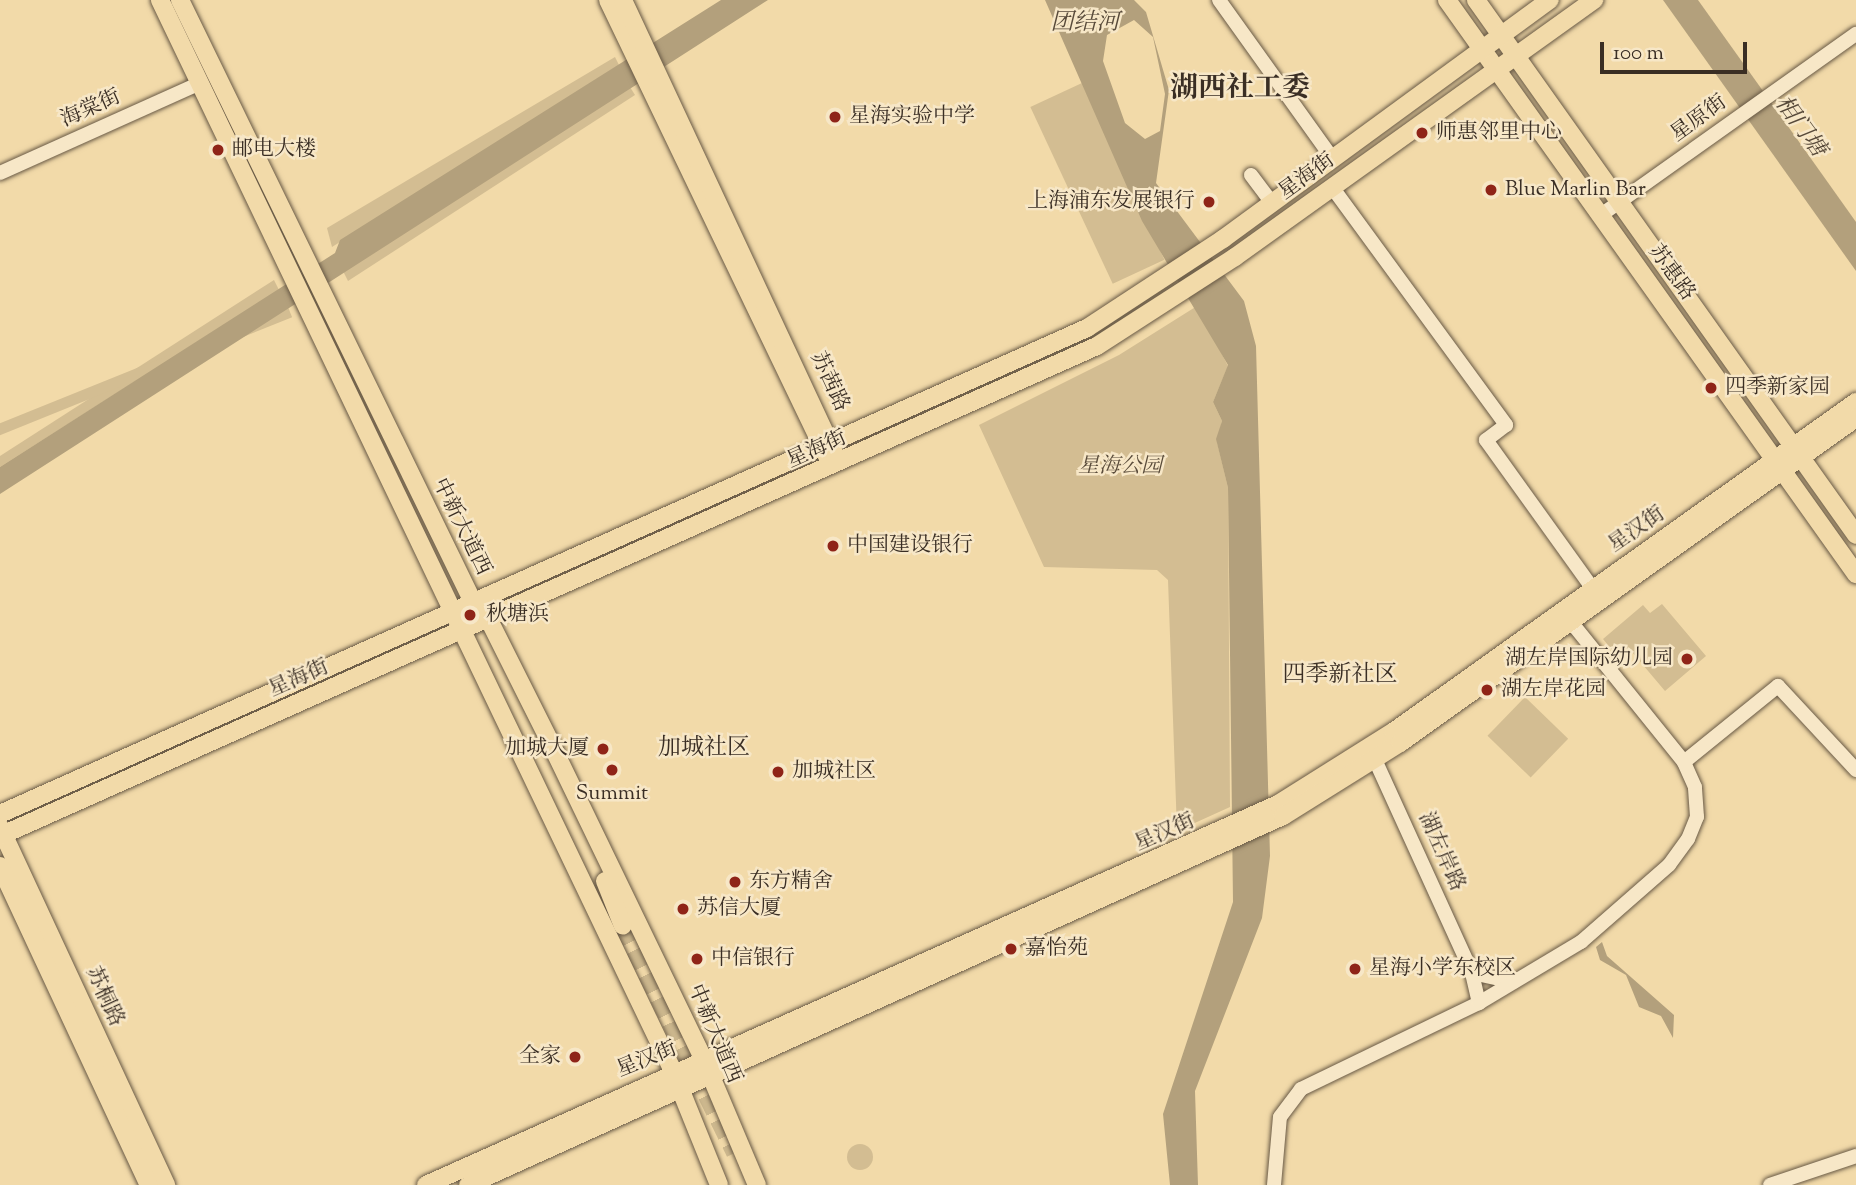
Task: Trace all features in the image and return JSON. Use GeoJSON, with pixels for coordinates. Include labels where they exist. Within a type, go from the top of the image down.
{"type":"FeatureCollection","features":[{"type":"Feature","properties":{"kind":"main road"},"geometry":{"type":"LineString","coordinates":[[160,0],[449,614],[673,1071],[719,1185]]}},
{"type":"Feature","properties":{"kind":"main road","name":"中新大道西"},"geometry":{"type":"LineString","coordinates":[[180,0],[323,299],[474,604],[490,622],[555,752],[706,1069],[757,1185]]}},
{"type":"Feature","properties":{"kind":"main road","name":"苏茜路"},"geometry":{"type":"LineString","coordinates":[[608,0],[635,41],[836,467]]}},
{"type":"Feature","properties":{"kind":"main road","name":"苏茜路"},"geometry":{"type":"LineString","coordinates":[[623,0],[635,41]]}},
{"type":"Feature","properties":{"kind":"main road","name":"苏惠路"},"geometry":{"type":"LineString","coordinates":[[1447,0],[1856,574]]}},
{"type":"Feature","properties":{"kind":"main road","name":"苏惠路"},"geometry":{"type":"LineString","coordinates":[[1476,0],[1856,535]]}},
{"type":"Feature","properties":{"kind":"main road","name":"星海街"},"geometry":{"type":"LineString","coordinates":[[0,814],[1029,356],[1162,281],[1550,0]]}},
{"type":"Feature","properties":{"kind":"main road","name":"星海街"},"geometry":{"type":"LineString","coordinates":[[1,833],[459,633],[490,622],[1080,355],[1235,257],[1594,0]]}},
{"type":"Feature","properties":{"kind":"main road","name":"星汉街"},"geometry":{"type":"LineString","coordinates":[[1798,452],[1856,402]]}},
{"type":"Feature","properties":{"kind":"main road","name":"星汉街"},"geometry":{"type":"LineString","coordinates":[[1373,754],[1593,589],[1798,452],[1856,418]]}},
{"type":"Feature","properties":{"kind":"main road","name":"星汉街"},"geometry":{"type":"LineString","coordinates":[[468,1185],[680,1089],[706,1069],[1222,839],[1280,810],[1373,754],[1570,622],[1779,465]]}},
{"type":"Feature","properties":{"kind":"main road"},"geometry":{"type":"LineString","coordinates":[[555,752],[624,926]]}},
{"type":"Feature","properties":{"kind":"main road","name":"苏桐路"},"geometry":{"type":"LineString","coordinates":[[1,833],[130,1126],[149,1185]]}},
{"type":"Feature","properties":{"kind":"main road","name":"苏桐路"},"geometry":{"type":"LineString","coordinates":[[0,866],[130,1126],[166,1185]]}},
{"type":"Feature","properties":{"kind":"main road","name":"星汉街"},"geometry":{"type":"LineString","coordinates":[[426,1185],[673,1071],[706,1069]]}},
{"type":"Feature","properties":{"kind":"main road"},"geometry":{"type":"LineString","coordinates":[[680,1089],[730,1185]]}},
{"type":"Feature","properties":{"kind":"street"},"geometry":{"type":"LineString","coordinates":[[1219,0],[1333,159]]}},
{"type":"Feature","properties":{"kind":"street","name":"星原街"},"geometry":{"type":"LineString","coordinates":[[1601,215],[1856,34]]}},
{"type":"Feature","properties":{"kind":"street","name":"海棠街"},"geometry":{"type":"LineString","coordinates":[[0,173],[200,83]]}},
{"type":"Feature","properties":{"kind":"street"},"geometry":{"type":"LineString","coordinates":[[1251,175],[1272,203]]}},
{"type":"Feature","properties":{"kind":"street"},"geometry":{"type":"LineString","coordinates":[[1332,187],[1506,425],[1486,440],[1593,589]]}},
{"type":"Feature","properties":{"kind":"street"},"geometry":{"type":"LineString","coordinates":[[1274,1185],[1280,1117],[1301,1089],[1479,1003],[1602,926],[1669,865],[1697,817],[1695,787],[1684,762],[1570,622]]}},
{"type":"Feature","properties":{"kind":"street"},"geometry":{"type":"LineString","coordinates":[[1684,762],[1778,686],[1856,770]]}},
{"type":"Feature","properties":{"kind":"street","name":"湖左岸路"},"geometry":{"type":"LineString","coordinates":[[1373,754],[1472,974],[1479,1003]]}},
{"type":"Feature","properties":{"kind":"street"},"geometry":{"type":"LineString","coordinates":[[1472,974],[1513,982]]}},
{"type":"Feature","properties":{"kind":"street"},"geometry":{"type":"LineString","coordinates":[[1770,1185],[1856,1156]]}},
{"type":"Feature","properties":{"kind":"green space"},"geometry":{"type":"Polygon","coordinates":[[[615,57],[619,65],[332,247],[327,228],[615,57]]]}},
{"type":"Feature","properties":{"kind":"green space"},"geometry":{"type":"Polygon","coordinates":[[[1082,83],[1164,260],[1113,284],[1030,107],[1082,83]]]}},
{"type":"Feature","properties":{"kind":"green space"},"geometry":{"type":"Polygon","coordinates":[[[630,87],[635,95],[348,281],[343,271],[630,87]]]}},
{"type":"Feature","properties":{"kind":"green space"},"geometry":{"type":"Polygon","coordinates":[[[274,280],[279,290],[0,467],[0,456],[274,280]]]}},
{"type":"Feature","properties":{"kind":"green space","name":"星海公园"},"geometry":{"type":"Polygon","coordinates":[[[1197,306],[1228,366],[1213,402],[1222,421],[1217,442],[1228,488],[1230,807],[1177,831],[1168,580],[1157,570],[1044,567],[979,425],[1119,355],[1197,306]]]}},
{"type":"Feature","properties":{"kind":"green space"},"geometry":{"type":"Polygon","coordinates":[[[288,307],[292,317],[0,435],[0,423],[288,307]]]}},
{"type":"Feature","properties":{"kind":"green space"},"geometry":{"type":"Polygon","coordinates":[[[1662,604],[1706,656],[1665,691],[1632,652],[1621,661],[1603,639],[1643,605],[1650,613],[1662,604]]]}},
{"type":"Feature","properties":{"kind":"green space"},"geometry":{"type":"Polygon","coordinates":[[[1525,697],[1568,739],[1531,778],[1487,736],[1525,697]]]}},
{"type":"Feature","properties":{"kind":"green space"},"geometry":{"type":"Polygon","coordinates":[[[860,1144],[869,1148],[873,1157],[869,1166],[860,1170],[851,1166],[847,1157],[851,1148],[860,1144]]]}},
{"type":"Feature","properties":{"kind":"water"},"geometry":{"type":"Polygon","coordinates":[[[721,0],[768,0],[0,494],[0,467],[335,253],[340,240],[721,0]]]}},
{"type":"Feature","properties":{"kind":"water","name":"团结河"},"geometry":{"type":"Polygon","coordinates":[[[1045,0],[1134,0],[1146,12],[1169,90],[1156,183],[1244,301],[1256,346],[1270,856],[1262,918],[1195,1091],[1198,1185],[1170,1185],[1163,1114],[1233,902],[1228,488],[1216,439],[1222,421],[1213,402],[1228,365],[1142,221],[1045,0]],[[1134,20],[1107,35],[1103,61],[1125,123],[1145,139],[1160,131],[1165,94],[1153,37],[1134,20]]]}},
{"type":"Feature","properties":{"kind":"water"},"geometry":{"type":"Polygon","coordinates":[[[1663,0],[1698,0],[1758,84],[1856,222],[1856,271],[1663,0]]]}},
{"type":"Feature","properties":{"kind":"water"},"geometry":{"type":"Polygon","coordinates":[[[1602,942],[1607,956],[1674,1015],[1673,1038],[1661,1016],[1639,1007],[1626,975],[1600,960],[1596,947],[1602,942]]]}},
{"type":"Feature","properties":{"kind":"tunnel"},"geometry":{"type":"LineString","coordinates":[[623,926],[735,1153]]}},
{"type":"Feature","properties":{"kind":"place","name":"星海实验中学"},"geometry":{"type":"Point","coordinates":[835,117]}},
{"type":"Feature","properties":{"kind":"place","name":"师惠邻里中心"},"geometry":{"type":"Point","coordinates":[1422,133]}},
{"type":"Feature","properties":{"kind":"place","name":"邮电大楼"},"geometry":{"type":"Point","coordinates":[218,150]}},
{"type":"Feature","properties":{"kind":"place","name":"Blue Marlin Bar"},"geometry":{"type":"Point","coordinates":[1491,190]}},
{"type":"Feature","properties":{"kind":"place","name":"上海浦东发展银行"},"geometry":{"type":"Point","coordinates":[1209,202]}},
{"type":"Feature","properties":{"kind":"place","name":"四季新家园"},"geometry":{"type":"Point","coordinates":[1711,388]}},
{"type":"Feature","properties":{"kind":"place","name":"中国建设银行"},"geometry":{"type":"Point","coordinates":[833,546]}},
{"type":"Feature","properties":{"kind":"place","name":"秋塘浜"},"geometry":{"type":"Point","coordinates":[470,615]}},
{"type":"Feature","properties":{"kind":"place","name":"湖左岸国际幼儿园"},"geometry":{"type":"Point","coordinates":[1687,659]}},
{"type":"Feature","properties":{"kind":"place","name":"湖左岸花园"},"geometry":{"type":"Point","coordinates":[1487,690]}},
{"type":"Feature","properties":{"kind":"place","name":"加城大厦"},"geometry":{"type":"Point","coordinates":[603,749]}},
{"type":"Feature","properties":{"kind":"place","name":"Summit"},"geometry":{"type":"Point","coordinates":[612,770]}},
{"type":"Feature","properties":{"kind":"place","name":"加城社区"},"geometry":{"type":"Point","coordinates":[778,772]}},
{"type":"Feature","properties":{"kind":"place","name":"东方精舍"},"geometry":{"type":"Point","coordinates":[735,882]}},
{"type":"Feature","properties":{"kind":"place","name":"苏信大厦"},"geometry":{"type":"Point","coordinates":[683,909]}},
{"type":"Feature","properties":{"kind":"place","name":"嘉怡苑"},"geometry":{"type":"Point","coordinates":[1011,949]}},
{"type":"Feature","properties":{"kind":"place","name":"中信银行"},"geometry":{"type":"Point","coordinates":[697,959]}},
{"type":"Feature","properties":{"kind":"place","name":"星海小学东校区"},"geometry":{"type":"Point","coordinates":[1355,969]}},
{"type":"Feature","properties":{"kind":"place","name":"全家"},"geometry":{"type":"Point","coordinates":[575,1057]}},
{"type":"Feature","properties":{"kind":"district","name":"湖西社工委"},"geometry":{"type":"Point","coordinates":[1240,89]}},
{"type":"Feature","properties":{"kind":"district","name":"四季新社区"},"geometry":{"type":"Point","coordinates":[1340,676]}},
{"type":"Feature","properties":{"kind":"district","name":"加城社区"},"geometry":{"type":"Point","coordinates":[704,749]}},
{"type":"Feature","properties":{"kind":"water label","name":"相门塘"},"geometry":{"type":"Point","coordinates":[1799,127]}}]}
